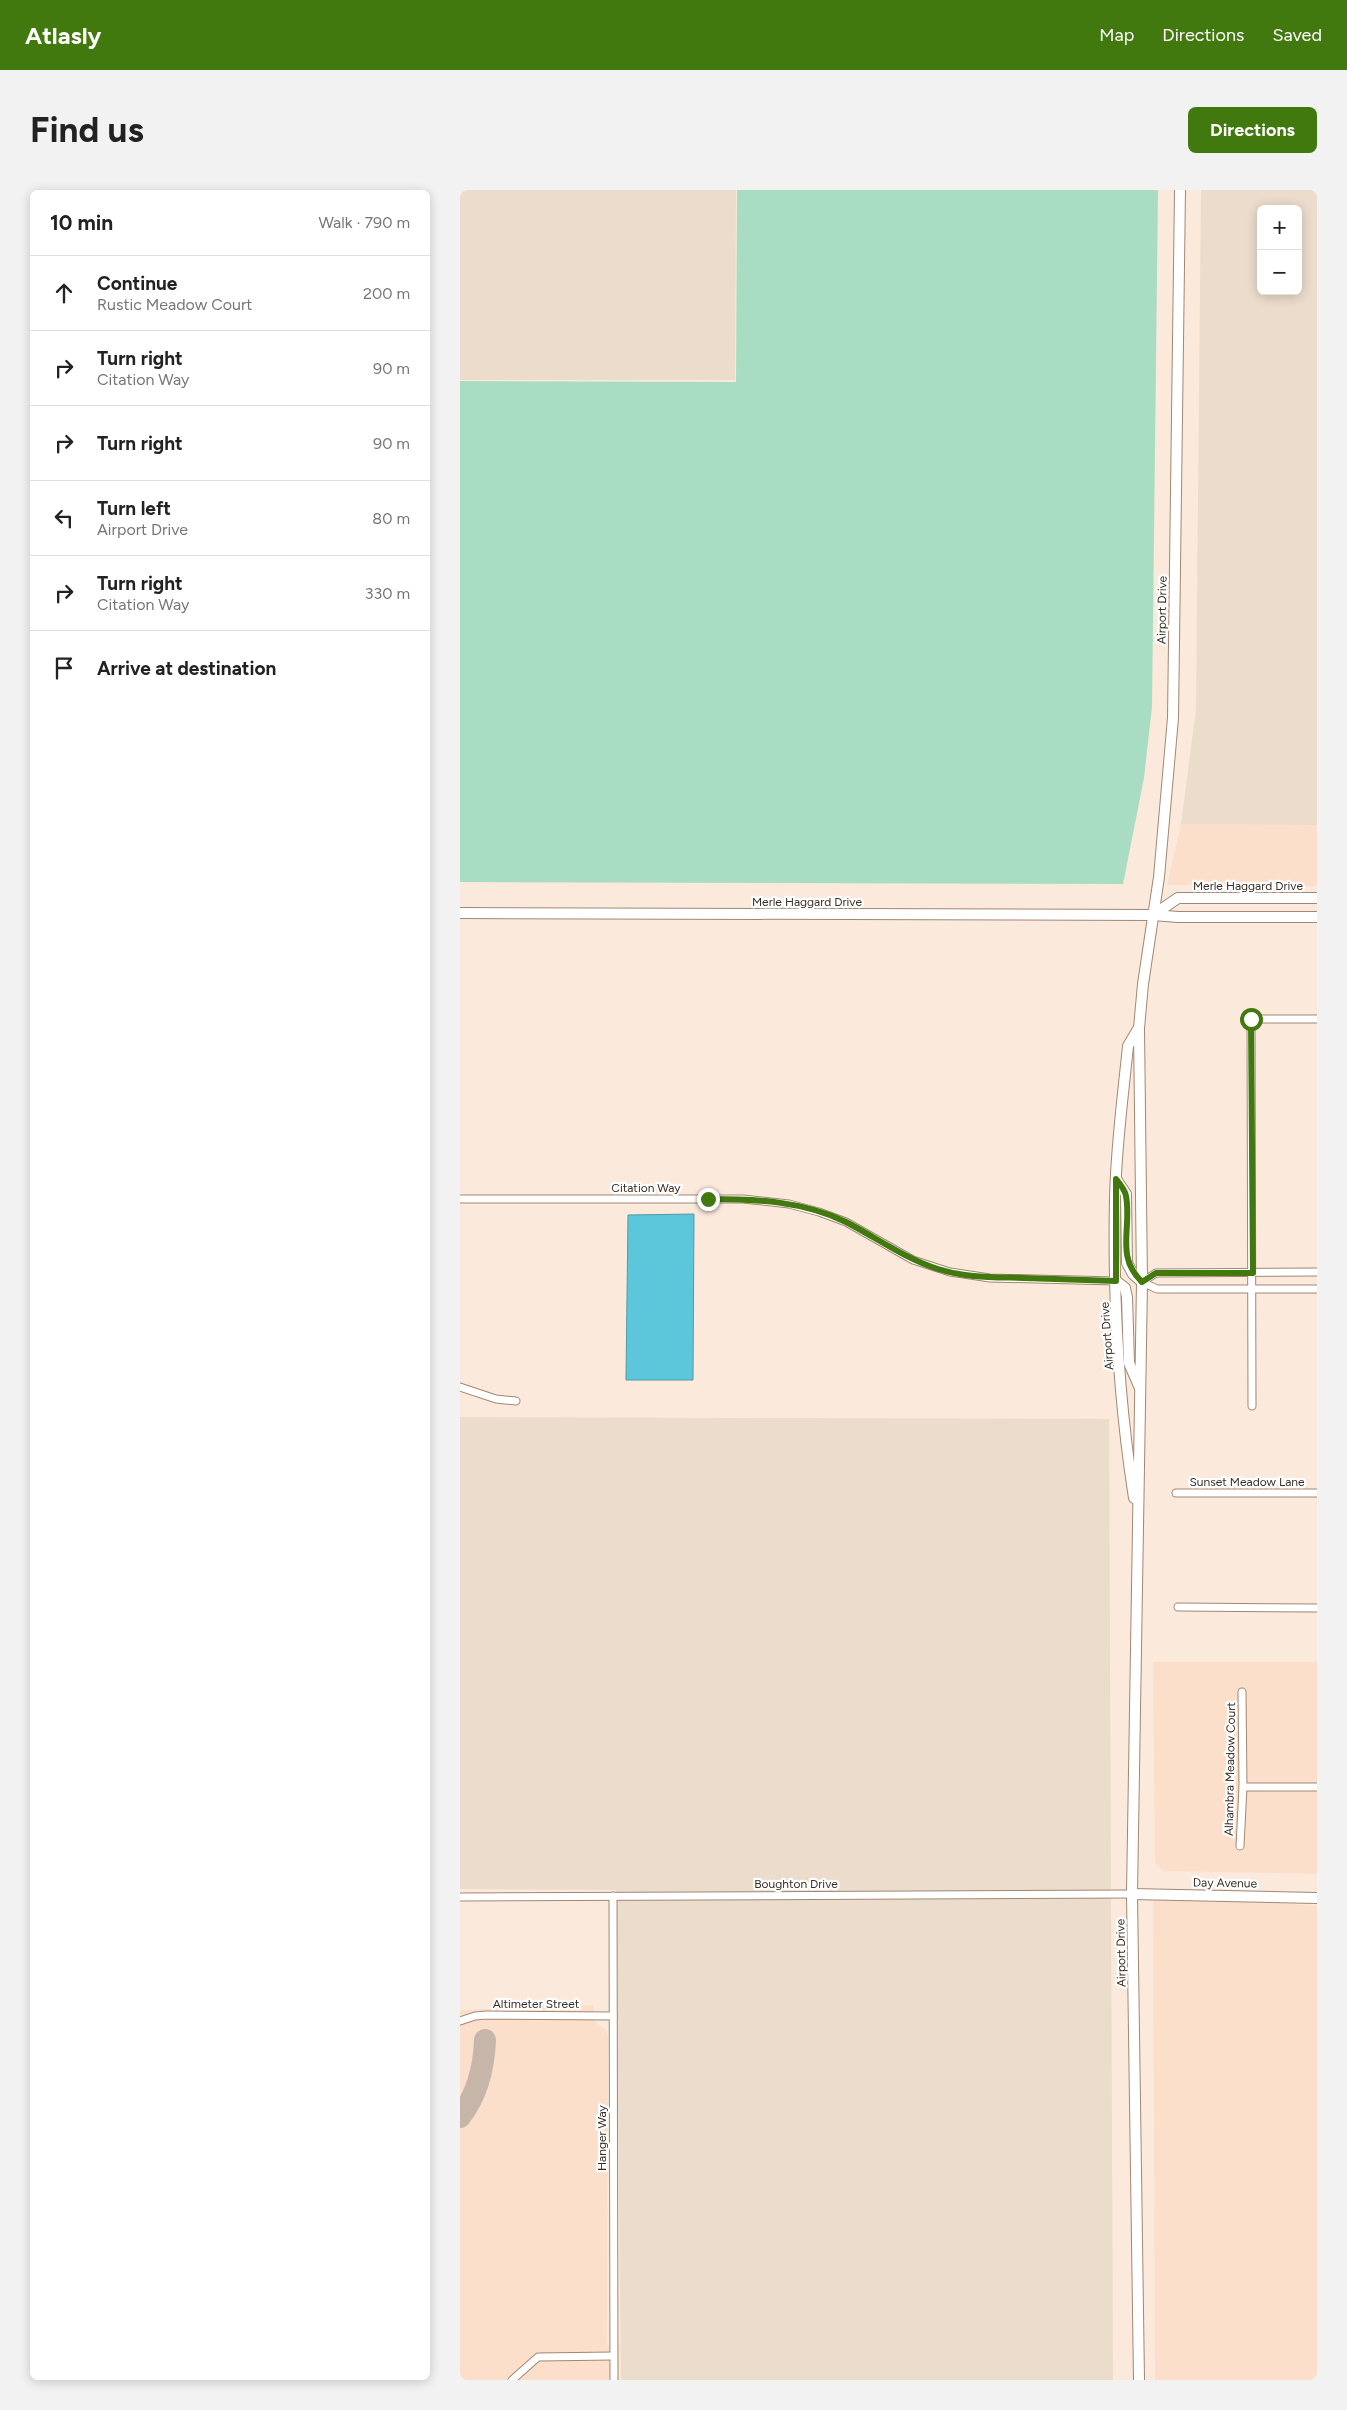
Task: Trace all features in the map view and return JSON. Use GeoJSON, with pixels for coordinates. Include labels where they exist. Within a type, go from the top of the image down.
{"type":"FeatureCollection","features":[{"type":"Feature","properties":{"kind":"main road","name":"Airport Drive"},"geometry":{"type":"LineString","coordinates":[[1139,2380],[1132,1894],[1142,1282],[1138,1028],[1160,869],[1173,718],[1180,190]]}},
{"type":"Feature","properties":{"kind":"main road","name":"Merle Haggard Drive"},"geometry":{"type":"LineString","coordinates":[[1153,914],[1178,898],[1317,898]]}},
{"type":"Feature","properties":{"kind":"main road","name":"Merle Haggard Drive"},"geometry":{"type":"LineString","coordinates":[[460,913],[1153,914],[1178,917],[1317,917]]}},
{"type":"Feature","properties":{"kind":"main road","name":"Airport Drive"},"geometry":{"type":"LineString","coordinates":[[1138,1028],[1128,1046],[1116,1179],[1116,1281],[1128,1456],[1138,1525]]}},
{"type":"Feature","properties":{"kind":"main road"},"geometry":{"type":"LineString","coordinates":[[1116,1179],[1126,1194],[1128,1263],[1133,1274],[1142,1282]]}},
{"type":"Feature","properties":{"kind":"main road"},"geometry":{"type":"LineString","coordinates":[[1116,1281],[1124,1288],[1128,1297],[1129,1363],[1141,1390]]}},
{"type":"Feature","properties":{"kind":"main road","name":"Day Avenue"},"geometry":{"type":"LineString","coordinates":[[1132,1894],[1317,1898]]}},
{"type":"Feature","properties":{"kind":"street"},"geometry":{"type":"LineString","coordinates":[[1252,1406],[1251,1019],[1317,1020]]}},
{"type":"Feature","properties":{"kind":"street","name":"Citation Way"},"geometry":{"type":"LineString","coordinates":[[460,1199],[743,1199],[774,1202],[804,1207],[833,1216],[901,1254],[950,1272],[990,1278],[1116,1281]]}},
{"type":"Feature","properties":{"kind":"street"},"geometry":{"type":"LineString","coordinates":[[1142,1282],[1156,1273],[1317,1272]]}},
{"type":"Feature","properties":{"kind":"street"},"geometry":{"type":"LineString","coordinates":[[1142,1282],[1157,1289],[1317,1289]]}},
{"type":"Feature","properties":{"kind":"street"},"geometry":{"type":"LineString","coordinates":[[460,1387],[496,1399],[516,1401]]}},
{"type":"Feature","properties":{"kind":"street","name":"Sunset Meadow Lane"},"geometry":{"type":"LineString","coordinates":[[1176,1493],[1317,1493]]}},
{"type":"Feature","properties":{"kind":"street"},"geometry":{"type":"LineString","coordinates":[[1178,1607],[1317,1608]]}},
{"type":"Feature","properties":{"kind":"street","name":"Alhambra Meadow Court"},"geometry":{"type":"LineString","coordinates":[[1240,1846],[1243,1787],[1242,1692]]}},
{"type":"Feature","properties":{"kind":"street"},"geometry":{"type":"LineString","coordinates":[[1243,1787],[1317,1788]]}},
{"type":"Feature","properties":{"kind":"street","name":"Boughton Drive"},"geometry":{"type":"LineString","coordinates":[[460,1896],[1132,1894]]}},
{"type":"Feature","properties":{"kind":"street","name":"Hanger Way"},"geometry":{"type":"LineString","coordinates":[[613,1896],[614,2380]]}},
{"type":"Feature","properties":{"kind":"street","name":"Altimeter Street"},"geometry":{"type":"LineString","coordinates":[[460,2021],[486,2015],[613,2016]]}},
{"type":"Feature","properties":{"kind":"street"},"geometry":{"type":"LineString","coordinates":[[512,2380],[538,2358],[613,2356]]}},
{"type":"Feature","properties":{"kind":"shaded area"},"geometry":{"type":"Polygon","coordinates":[[[460,190],[736,190],[735,380],[460,380],[460,190]]]}},
{"type":"Feature","properties":{"kind":"shaded area"},"geometry":{"type":"Polygon","coordinates":[[[1201,190],[1317,190],[1317,825],[1181,824],[1196,709],[1201,190]]]}},
{"type":"Feature","properties":{"kind":"shaded area"},"geometry":{"type":"Polygon","coordinates":[[[1181,824],[1317,825],[1317,886],[1167,885],[1181,824]]]}},
{"type":"Feature","properties":{"kind":"shaded area"},"geometry":{"type":"Polygon","coordinates":[[[460,1417],[1109,1419],[1113,2380],[621,2380],[616,1890],[460,1889],[460,1417]]]}},
{"type":"Feature","properties":{"kind":"shaded area"},"geometry":{"type":"Polygon","coordinates":[[[1153,1662],[1317,1662],[1317,1874],[1163,1871],[1155,1863],[1153,1662]]]}},
{"type":"Feature","properties":{"kind":"shaded area"},"geometry":{"type":"Polygon","coordinates":[[[1153,1894],[1317,1906],[1317,2380],[1155,2380],[1153,1894]]]}},
{"type":"Feature","properties":{"kind":"shaded area"},"geometry":{"type":"Polygon","coordinates":[[[594,2005],[594,2021],[606,2030],[608,2037],[607,2345],[620,2345],[619,2380],[460,2380],[460,2010],[594,2005]]]}},
{"type":"Feature","properties":{"kind":"green space"},"geometry":{"type":"Polygon","coordinates":[[[737,190],[1158,190],[1152,707],[1144,778],[1123,884],[460,882],[460,381],[736,382],[737,190]]]}},
{"type":"Feature","properties":{"kind":"water"},"geometry":{"type":"Polygon","coordinates":[[[694,1214],[693,1380],[626,1380],[628,1215],[694,1214]]]}},
{"type":"Feature","properties":{"kind":"taxiway"},"geometry":{"type":"LineString","coordinates":[[460,2117],[475,2090],[483,2060],[485,2040]]}},
{"type":"Feature","properties":{"kind":"route"},"geometry":{"type":"LineString","coordinates":[[708,1199],[758,1200],[804,1207],[846,1222],[889,1248],[914,1260],[938,1269],[963,1275],[990,1278],[1116,1281],[1116,1179],[1126,1194],[1128,1263],[1133,1274],[1142,1282],[1156,1273],[1253,1273],[1251,1019]]}}]}
